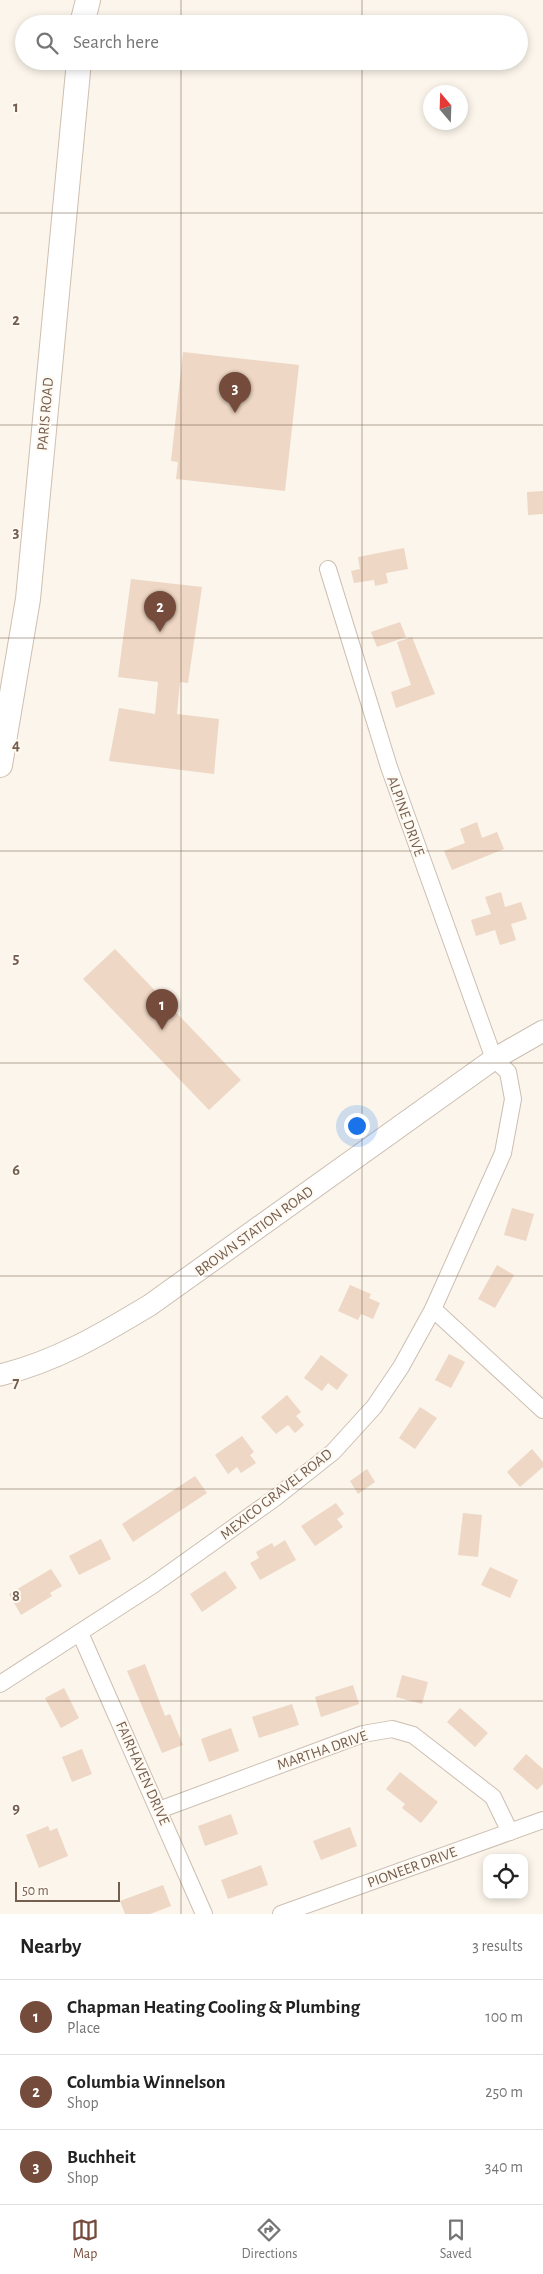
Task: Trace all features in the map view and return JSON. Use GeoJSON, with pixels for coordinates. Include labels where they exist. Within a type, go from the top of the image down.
{"type":"FeatureCollection","features":[{"type":"Feature","properties":{"kind":"main road","name":"PARIS ROAD"},"geometry":{"type":"LineString","coordinates":[[0,765],[28,598],[77,70]]}},
{"type":"Feature","properties":{"kind":"street","name":"ALPINE DRIVE"},"geometry":{"type":"LineString","coordinates":[[328,569],[389,768],[494,1059]]}},
{"type":"Feature","properties":{"kind":"street"},"geometry":{"type":"LineString","coordinates":[[494,1059],[543,1031]]}},
{"type":"Feature","properties":{"kind":"street","name":"MEXICO GRAVEL ROAD"},"geometry":{"type":"LineString","coordinates":[[0,1684],[153,1585],[251,1516],[333,1452],[374,1406],[401,1367],[433,1309],[503,1153],[514,1099],[508,1072],[494,1059]]}},
{"type":"Feature","properties":{"kind":"street","name":"BROWN STATION ROAD"},"geometry":{"type":"LineString","coordinates":[[0,1375],[32,1367],[91,1340],[150,1305],[494,1059]]}},
{"type":"Feature","properties":{"kind":"street"},"geometry":{"type":"LineString","coordinates":[[433,1309],[543,1410]]}},
{"type":"Feature","properties":{"kind":"street","name":"FAIRHAVEN DRIVE"},"geometry":{"type":"LineString","coordinates":[[80,1633],[204,1914]]}},
{"type":"Feature","properties":{"kind":"street","name":"MARTHA DRIVE"},"geometry":{"type":"LineString","coordinates":[[159,1810],[363,1734],[392,1729],[413,1735],[493,1797],[510,1832]]}},
{"type":"Feature","properties":{"kind":"street","name":"PIONEER DRIVE"},"geometry":{"type":"LineString","coordinates":[[281,1914],[543,1820]]}},
{"type":"Feature","properties":{"kind":"building"},"geometry":{"type":"Polygon","coordinates":[[[183,352],[299,365],[285,491],[176,479],[178,462],[171,461],[183,352]]]}},
{"type":"Feature","properties":{"kind":"building"},"geometry":{"type":"Polygon","coordinates":[[[543,491],[543,514],[528,515],[527,492],[543,491]]]}},
{"type":"Feature","properties":{"kind":"building"},"geometry":{"type":"Polygon","coordinates":[[[404,548],[408,569],[386,573],[388,583],[375,586],[374,580],[354,583],[351,571],[360,569],[358,557],[404,548]]]}},
{"type":"Feature","properties":{"kind":"building"},"geometry":{"type":"Polygon","coordinates":[[[131,579],[202,587],[188,683],[180,682],[177,714],[219,719],[214,774],[109,761],[119,708],[155,714],[158,682],[118,677],[131,579]]]}},
{"type":"Feature","properties":{"kind":"building"},"geometry":{"type":"Polygon","coordinates":[[[400,622],[406,637],[377,647],[371,632],[400,622]]]}},
{"type":"Feature","properties":{"kind":"building"},"geometry":{"type":"Polygon","coordinates":[[[412,637],[435,694],[396,708],[391,692],[411,685],[397,642],[412,637]]]}},
{"type":"Feature","properties":{"kind":"building"},"geometry":{"type":"Polygon","coordinates":[[[477,822],[482,838],[497,832],[504,849],[452,870],[444,851],[465,843],[460,829],[477,822]]]}},
{"type":"Feature","properties":{"kind":"building"},"geometry":{"type":"Polygon","coordinates":[[[501,892],[505,907],[521,902],[527,919],[511,924],[516,940],[500,945],[495,930],[476,936],[471,920],[491,914],[485,897],[501,892]]]}},
{"type":"Feature","properties":{"kind":"building"},"geometry":{"type":"Polygon","coordinates":[[[115,949],[241,1080],[209,1110],[83,979],[115,949]]]}},
{"type":"Feature","properties":{"kind":"building"},"geometry":{"type":"Polygon","coordinates":[[[512,1208],[534,1214],[526,1241],[504,1235],[512,1208]]]}},
{"type":"Feature","properties":{"kind":"building"},"geometry":{"type":"Polygon","coordinates":[[[497,1265],[514,1275],[495,1308],[478,1299],[497,1265]]]}},
{"type":"Feature","properties":{"kind":"building"},"geometry":{"type":"Polygon","coordinates":[[[350,1285],[371,1294],[369,1298],[380,1303],[373,1319],[361,1314],[358,1320],[338,1311],[350,1285]]]}},
{"type":"Feature","properties":{"kind":"building"},"geometry":{"type":"Polygon","coordinates":[[[449,1354],[465,1362],[451,1388],[435,1380],[449,1354]]]}},
{"type":"Feature","properties":{"kind":"building"},"geometry":{"type":"Polygon","coordinates":[[[321,1355],[348,1375],[337,1390],[328,1383],[322,1391],[304,1378],[321,1355]]]}},
{"type":"Feature","properties":{"kind":"building"},"geometry":{"type":"Polygon","coordinates":[[[287,1395],[301,1412],[296,1416],[304,1425],[295,1433],[288,1425],[276,1434],[261,1417],[287,1395]]]}},
{"type":"Feature","properties":{"kind":"building"},"geometry":{"type":"Polygon","coordinates":[[[420,1407],[437,1418],[415,1449],[399,1438],[420,1407]]]}},
{"type":"Feature","properties":{"kind":"building"},"geometry":{"type":"Polygon","coordinates":[[[242,1436],[254,1452],[250,1455],[256,1463],[241,1473],[237,1467],[228,1474],[215,1455],[242,1436]]]}},
{"type":"Feature","properties":{"kind":"building"},"geometry":{"type":"Polygon","coordinates":[[[532,1449],[543,1462],[543,1467],[520,1487],[507,1472],[532,1449]]]}},
{"type":"Feature","properties":{"kind":"building"},"geometry":{"type":"Polygon","coordinates":[[[367,1469],[375,1482],[358,1494],[350,1481],[367,1469]]]}},
{"type":"Feature","properties":{"kind":"building"},"geometry":{"type":"Polygon","coordinates":[[[195,1476],[207,1493],[133,1542],[122,1524],[195,1476]]]}},
{"type":"Feature","properties":{"kind":"building"},"geometry":{"type":"Polygon","coordinates":[[[336,1503],[344,1514],[337,1519],[343,1527],[315,1546],[301,1526],[336,1503]]]}},
{"type":"Feature","properties":{"kind":"building"},"geometry":{"type":"Polygon","coordinates":[[[463,1513],[482,1515],[478,1557],[458,1555],[463,1513]]]}},
{"type":"Feature","properties":{"kind":"building"},"geometry":{"type":"Polygon","coordinates":[[[101,1539],[111,1559],[79,1575],[69,1556],[101,1539]]]}},
{"type":"Feature","properties":{"kind":"building"},"geometry":{"type":"Polygon","coordinates":[[[285,1540],[296,1560],[260,1580],[250,1563],[259,1558],[256,1552],[272,1543],[274,1547],[285,1540]]]}},
{"type":"Feature","properties":{"kind":"building"},"geometry":{"type":"Polygon","coordinates":[[[490,1567],[518,1580],[510,1598],[481,1585],[490,1567]]]}},
{"type":"Feature","properties":{"kind":"building"},"geometry":{"type":"Polygon","coordinates":[[[51,1569],[62,1586],[50,1593],[52,1596],[21,1615],[9,1594],[51,1569]]]}},
{"type":"Feature","properties":{"kind":"building"},"geometry":{"type":"Polygon","coordinates":[[[225,1571],[237,1588],[202,1612],[190,1594],[225,1571]]]}},
{"type":"Feature","properties":{"kind":"building"},"geometry":{"type":"Polygon","coordinates":[[[145,1664],[165,1716],[170,1714],[183,1745],[162,1753],[127,1671],[145,1664]]]}},
{"type":"Feature","properties":{"kind":"building"},"geometry":{"type":"Polygon","coordinates":[[[402,1675],[428,1682],[422,1704],[396,1697],[402,1675]]]}},
{"type":"Feature","properties":{"kind":"building"},"geometry":{"type":"Polygon","coordinates":[[[353,1685],[359,1704],[321,1717],[315,1697],[353,1685]]]}},
{"type":"Feature","properties":{"kind":"building"},"geometry":{"type":"Polygon","coordinates":[[[64,1688],[79,1718],[61,1728],[45,1698],[64,1688]]]}},
{"type":"Feature","properties":{"kind":"building"},"geometry":{"type":"Polygon","coordinates":[[[292,1704],[299,1725],[259,1738],[252,1717],[292,1704]]]}},
{"type":"Feature","properties":{"kind":"building"},"geometry":{"type":"Polygon","coordinates":[[[460,1708],[488,1733],[475,1747],[447,1722],[460,1708]]]}},
{"type":"Feature","properties":{"kind":"building"},"geometry":{"type":"Polygon","coordinates":[[[231,1728],[239,1751],[209,1762],[201,1739],[231,1728]]]}},
{"type":"Feature","properties":{"kind":"building"},"geometry":{"type":"Polygon","coordinates":[[[82,1749],[92,1774],[72,1782],[62,1757],[82,1749]]]}},
{"type":"Feature","properties":{"kind":"building"},"geometry":{"type":"Polygon","coordinates":[[[526,1754],[543,1769],[543,1784],[537,1790],[513,1769],[526,1754]]]}},
{"type":"Feature","properties":{"kind":"building"},"geometry":{"type":"Polygon","coordinates":[[[400,1772],[438,1802],[421,1823],[402,1808],[405,1804],[386,1789],[400,1772]]]}},
{"type":"Feature","properties":{"kind":"building"},"geometry":{"type":"Polygon","coordinates":[[[231,1814],[238,1834],[205,1846],[198,1826],[231,1814]]]}},
{"type":"Feature","properties":{"kind":"building"},"geometry":{"type":"Polygon","coordinates":[[[48,1826],[50,1831],[57,1828],[68,1856],[39,1868],[26,1835],[48,1826]]]}},
{"type":"Feature","properties":{"kind":"building"},"geometry":{"type":"Polygon","coordinates":[[[350,1827],[357,1846],[321,1860],[313,1841],[350,1827]]]}},
{"type":"Feature","properties":{"kind":"building"},"geometry":{"type":"Polygon","coordinates":[[[261,1865],[268,1885],[228,1899],[221,1880],[261,1865]]]}},
{"type":"Feature","properties":{"kind":"building"},"geometry":{"type":"Polygon","coordinates":[[[163,1885],[171,1906],[150,1914],[125,1914],[120,1901],[163,1885]]]}},
{"type":"Feature","properties":{"kind":"place","name":"Buchheit"},"geometry":{"type":"Point","coordinates":[235,413]}},
{"type":"Feature","properties":{"kind":"place","name":"Columbia Winnelson"},"geometry":{"type":"Point","coordinates":[160,632]}},
{"type":"Feature","properties":{"kind":"place","name":"Chapman Heating Cooling & Plumbing"},"geometry":{"type":"Point","coordinates":[162,1030]}}]}
